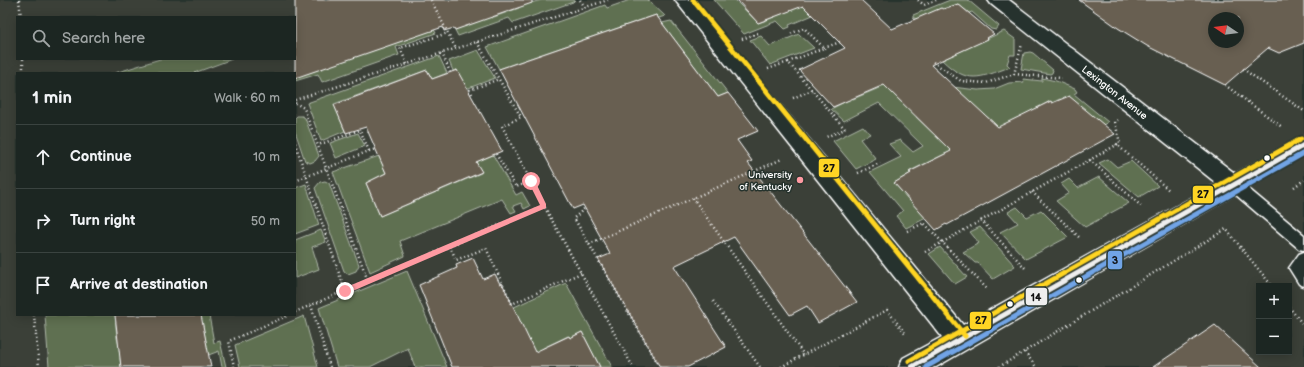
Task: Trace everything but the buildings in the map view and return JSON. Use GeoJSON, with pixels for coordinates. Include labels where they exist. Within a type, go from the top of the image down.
{"type":"FeatureCollection","features":[{"type":"Feature","properties":{"kind":"street"},"geometry":{"type":"LineString","coordinates":[[684,0],[960,340]]}},
{"type":"Feature","properties":{"kind":"street","name":"Lexington Avenue"},"geometry":{"type":"LineString","coordinates":[[997,0],[1233,184]]}},
{"type":"Feature","properties":{"kind":"street"},"geometry":{"type":"LineString","coordinates":[[912,367],[1304,145]]}},
{"type":"Feature","properties":{"kind":"lane"},"geometry":{"type":"LineString","coordinates":[[1233,184],[1304,244]]}},
{"type":"Feature","properties":{"kind":"lane"},"geometry":{"type":"LineString","coordinates":[[1304,259],[1297,268],[1304,279]]}},
{"type":"Feature","properties":{"kind":"path"},"geometry":{"type":"LineString","coordinates":[[19,0],[21,16]]}},
{"type":"Feature","properties":{"kind":"path"},"geometry":{"type":"LineString","coordinates":[[431,0],[456,49]]}},
{"type":"Feature","properties":{"kind":"path"},"geometry":{"type":"LineString","coordinates":[[580,0],[585,7]]}},
{"type":"Feature","properties":{"kind":"path"},"geometry":{"type":"LineString","coordinates":[[296,102],[407,64],[608,0]]}},
{"type":"Feature","properties":{"kind":"path"},"geometry":{"type":"LineString","coordinates":[[918,0],[924,5],[936,0]]}},
{"type":"Feature","properties":{"kind":"path"},"geometry":{"type":"LineString","coordinates":[[790,34],[804,28],[824,48]]}},
{"type":"Feature","properties":{"kind":"path"},"geometry":{"type":"LineString","coordinates":[[407,64],[400,48],[448,33]]}},
{"type":"Feature","properties":{"kind":"path"},"geometry":{"type":"LineString","coordinates":[[742,39],[758,33]]}},
{"type":"Feature","properties":{"kind":"path"},"geometry":{"type":"LineString","coordinates":[[1014,74],[1023,40]]}},
{"type":"Feature","properties":{"kind":"path"},"geometry":{"type":"LineString","coordinates":[[477,42],[521,117],[502,126],[544,206],[633,367]]}},
{"type":"Feature","properties":{"kind":"path"},"geometry":{"type":"LineString","coordinates":[[768,69],[840,42]]}},
{"type":"Feature","properties":{"kind":"path"},"geometry":{"type":"LineString","coordinates":[[442,53],[450,72]]}},
{"type":"Feature","properties":{"kind":"path"},"geometry":{"type":"LineString","coordinates":[[23,60],[23,72]]}},
{"type":"Feature","properties":{"kind":"path"},"geometry":{"type":"LineString","coordinates":[[788,62],[845,128],[826,137]]}},
{"type":"Feature","properties":{"kind":"path"},"geometry":{"type":"LineString","coordinates":[[933,62],[961,81],[986,83],[1014,74],[1064,78]]}},
{"type":"Feature","properties":{"kind":"path"},"geometry":{"type":"LineString","coordinates":[[1243,69],[1304,112]]}},
{"type":"Feature","properties":{"kind":"path"},"geometry":{"type":"LineString","coordinates":[[472,94],[470,90],[499,79]]}},
{"type":"Feature","properties":{"kind":"path"},"geometry":{"type":"LineString","coordinates":[[1225,85],[1282,126]]}},
{"type":"Feature","properties":{"kind":"path"},"geometry":{"type":"LineString","coordinates":[[793,98],[812,90]]}},
{"type":"Feature","properties":{"kind":"path"},"geometry":{"type":"LineString","coordinates":[[296,103],[304,108],[368,281]]}},
{"type":"Feature","properties":{"kind":"path"},"geometry":{"type":"LineString","coordinates":[[925,252],[1120,143],[1115,122]]}},
{"type":"Feature","properties":{"kind":"path"},"geometry":{"type":"LineString","coordinates":[[318,145],[360,130],[369,151]]}},
{"type":"Feature","properties":{"kind":"path"},"geometry":{"type":"LineString","coordinates":[[1116,144],[1170,191]]}},
{"type":"Feature","properties":{"kind":"path"},"geometry":{"type":"LineString","coordinates":[[296,146],[345,291]]}},
{"type":"Feature","properties":{"kind":"path"},"geometry":{"type":"LineString","coordinates":[[296,181],[376,149]]}},
{"type":"Feature","properties":{"kind":"path"},"geometry":{"type":"LineString","coordinates":[[496,154],[516,187],[531,181]]}},
{"type":"Feature","properties":{"kind":"path"},"geometry":{"type":"LineString","coordinates":[[296,157],[300,158]]}},
{"type":"Feature","properties":{"kind":"path"},"geometry":{"type":"LineString","coordinates":[[589,244],[782,159]]}},
{"type":"Feature","properties":{"kind":"path"},"geometry":{"type":"LineString","coordinates":[[1090,160],[1142,206]]}},
{"type":"Feature","properties":{"kind":"path"},"geometry":{"type":"LineString","coordinates":[[858,174],[880,163]]}},
{"type":"Feature","properties":{"kind":"path"},"geometry":{"type":"LineString","coordinates":[[1294,187],[1304,180]]}},
{"type":"Feature","properties":{"kind":"path"},"geometry":{"type":"LineString","coordinates":[[1032,192],[1081,239]]}},
{"type":"Feature","properties":{"kind":"path"},"geometry":{"type":"LineString","coordinates":[[693,198],[804,354]]}},
{"type":"Feature","properties":{"kind":"path"},"geometry":{"type":"LineString","coordinates":[[296,312],[544,206]]}},
{"type":"Feature","properties":{"kind":"path"},"geometry":{"type":"LineString","coordinates":[[584,209],[574,218],[660,367]]}},
{"type":"Feature","properties":{"kind":"path"},"geometry":{"type":"LineString","coordinates":[[981,220],[1026,269]]}},
{"type":"Feature","properties":{"kind":"path"},"geometry":{"type":"LineString","coordinates":[[907,231],[924,223],[988,290]]}},
{"type":"Feature","properties":{"kind":"path"},"geometry":{"type":"LineString","coordinates":[[999,367],[1226,229],[1270,283]]}},
{"type":"Feature","properties":{"kind":"path"},"geometry":{"type":"LineString","coordinates":[[450,246],[456,260],[486,248],[512,304],[581,273]]}},
{"type":"Feature","properties":{"kind":"path"},"geometry":{"type":"LineString","coordinates":[[712,301],[760,367]]}},
{"type":"Feature","properties":{"kind":"path"},"geometry":{"type":"LineString","coordinates":[[311,305],[330,367]]}},
{"type":"Feature","properties":{"kind":"path"},"geometry":{"type":"LineString","coordinates":[[781,367],[887,310],[906,334]]}},
{"type":"Feature","properties":{"kind":"path"},"geometry":{"type":"LineString","coordinates":[[1292,311],[1304,326]]}},
{"type":"Feature","properties":{"kind":"path"},"geometry":{"type":"LineString","coordinates":[[34,316],[39,367]]}},
{"type":"Feature","properties":{"kind":"path"},"geometry":{"type":"LineString","coordinates":[[234,367],[229,341],[287,316]]}},
{"type":"Feature","properties":{"kind":"path"},"geometry":{"type":"LineString","coordinates":[[1025,352],[1036,367]]}},
{"type":"Feature","properties":{"kind":"shaded area","name":"University of Kentucky"},"geometry":{"type":"Polygon","coordinates":[[[0,0],[1304,0],[1304,367],[0,367],[0,0]]]}},
{"type":"Feature","properties":{"kind":"green space"},"geometry":{"type":"Polygon","coordinates":[[[542,0],[575,0],[513,23],[509,18],[458,36],[455,30],[489,16],[491,18],[519,8],[518,6],[542,0]]]}},
{"type":"Feature","properties":{"kind":"green space"},"geometry":{"type":"Polygon","coordinates":[[[630,0],[648,0],[665,16],[659,18],[656,15],[499,69],[487,47],[605,5],[607,8],[630,0]]]}},
{"type":"Feature","properties":{"kind":"green space"},"geometry":{"type":"Polygon","coordinates":[[[714,0],[735,0],[758,23],[804,4],[813,15],[789,25],[790,27],[785,29],[777,21],[744,34],[714,0]]]}},
{"type":"Feature","properties":{"kind":"green space"},"geometry":{"type":"Polygon","coordinates":[[[950,0],[968,0],[999,26],[996,30],[991,29],[972,12],[969,13],[958,4],[917,20],[913,17],[913,15],[950,0]]]}},
{"type":"Feature","properties":{"kind":"green space"},"geometry":{"type":"Polygon","coordinates":[[[671,21],[728,93],[718,97],[662,23],[671,21]]]}},
{"type":"Feature","properties":{"kind":"green space"},"geometry":{"type":"Polygon","coordinates":[[[433,28],[436,33],[396,47],[399,55],[322,82],[318,74],[296,81],[296,76],[433,28]]]}},
{"type":"Feature","properties":{"kind":"green space"},"geometry":{"type":"Polygon","coordinates":[[[1004,31],[1015,39],[1015,55],[1010,55],[1007,64],[1010,67],[990,74],[974,77],[959,73],[942,60],[1004,31]]]}},
{"type":"Feature","properties":{"kind":"green space"},"geometry":{"type":"Polygon","coordinates":[[[799,34],[814,48],[770,65],[750,40],[761,36],[770,46],[799,34]]]}},
{"type":"Feature","properties":{"kind":"green space"},"geometry":{"type":"Polygon","coordinates":[[[478,50],[495,78],[466,89],[457,70],[453,71],[449,61],[478,50]]]}},
{"type":"Feature","properties":{"kind":"green space"},"geometry":{"type":"Polygon","coordinates":[[[1030,52],[1053,70],[1052,73],[1050,74],[1021,69],[1024,53],[1030,52]]]}},
{"type":"Feature","properties":{"kind":"green space"},"geometry":{"type":"Polygon","coordinates":[[[439,56],[447,73],[432,79],[427,70],[334,104],[345,131],[321,141],[307,103],[439,56]]]}},
{"type":"Feature","properties":{"kind":"green space"},"geometry":{"type":"Polygon","coordinates":[[[157,60],[229,60],[197,72],[118,72],[157,60]]]}},
{"type":"Feature","properties":{"kind":"green space"},"geometry":{"type":"Polygon","coordinates":[[[1042,78],[1056,81],[1075,89],[1077,92],[1074,94],[1108,122],[1103,125],[1060,99],[1052,103],[1050,101],[999,130],[993,122],[952,87],[978,90],[994,89],[1009,83],[1024,82],[1023,79],[1042,81],[1042,78]]]}},
{"type":"Feature","properties":{"kind":"green space"},"geometry":{"type":"Polygon","coordinates":[[[884,84],[953,152],[945,154],[910,171],[911,173],[894,183],[926,218],[906,228],[896,216],[903,211],[870,172],[901,157],[889,144],[900,140],[913,152],[923,146],[879,103],[844,121],[831,109],[852,98],[853,99],[879,88],[878,87],[884,84]]]}},
{"type":"Feature","properties":{"kind":"green space"},"geometry":{"type":"Polygon","coordinates":[[[302,116],[305,118],[319,156],[315,161],[310,163],[305,161],[296,134],[296,117],[302,116]]]}},
{"type":"Feature","properties":{"kind":"green space"},"geometry":{"type":"Polygon","coordinates":[[[863,126],[870,134],[860,139],[876,159],[856,169],[833,141],[863,126]]]}},
{"type":"Feature","properties":{"kind":"green space"},"geometry":{"type":"Polygon","coordinates":[[[358,133],[365,146],[336,158],[330,143],[358,133]]]}},
{"type":"Feature","properties":{"kind":"green space"},"geometry":{"type":"Polygon","coordinates":[[[493,155],[516,195],[522,192],[530,206],[524,209],[521,203],[513,206],[516,211],[511,213],[502,199],[400,241],[405,256],[370,272],[333,172],[379,156],[386,173],[366,183],[380,216],[481,173],[476,162],[493,155]]]}},
{"type":"Feature","properties":{"kind":"green space"},"geometry":{"type":"Polygon","coordinates":[[[1108,159],[1117,167],[1131,161],[1158,186],[1139,197],[1099,163],[1108,159]]]}},
{"type":"Feature","properties":{"kind":"green space"},"geometry":{"type":"Polygon","coordinates":[[[1099,177],[1129,203],[1085,227],[1056,201],[1069,193],[1061,184],[1069,179],[1078,188],[1099,177]]]}},
{"type":"Feature","properties":{"kind":"green space"},"geometry":{"type":"Polygon","coordinates":[[[325,181],[329,183],[359,265],[356,271],[348,274],[344,271],[315,188],[320,182],[325,181]]]}},
{"type":"Feature","properties":{"kind":"green space"},"geometry":{"type":"Polygon","coordinates":[[[306,184],[319,225],[296,234],[296,188],[306,184]]]}},
{"type":"Feature","properties":{"kind":"green space"},"geometry":{"type":"Polygon","coordinates":[[[1017,207],[1027,217],[1041,210],[1068,237],[1026,259],[1000,232],[1018,223],[1008,212],[1017,207]]]}},
{"type":"Feature","properties":{"kind":"green space"},"geometry":{"type":"Polygon","coordinates":[[[980,227],[1015,266],[993,279],[978,263],[975,263],[963,252],[979,243],[970,232],[980,227]]]}},
{"type":"Feature","properties":{"kind":"green space"},"geometry":{"type":"Polygon","coordinates":[[[321,230],[326,242],[312,247],[319,269],[296,278],[296,240],[321,230]]]}},
{"type":"Feature","properties":{"kind":"green space"},"geometry":{"type":"Polygon","coordinates":[[[940,247],[967,277],[955,284],[929,254],[940,247]]]}},
{"type":"Feature","properties":{"kind":"green space"},"geometry":{"type":"Polygon","coordinates":[[[407,271],[447,367],[415,367],[408,348],[370,367],[337,367],[319,308],[407,271]]]}},
{"type":"Feature","properties":{"kind":"green space"},"geometry":{"type":"Polygon","coordinates":[[[566,283],[612,367],[600,367],[582,332],[570,338],[568,336],[543,348],[534,356],[512,308],[566,283]]]}},
{"type":"Feature","properties":{"kind":"green space"},"geometry":{"type":"Polygon","coordinates":[[[45,316],[115,316],[117,338],[122,357],[120,358],[121,367],[49,367],[45,316]]]}},
{"type":"Feature","properties":{"kind":"green space"},"geometry":{"type":"Polygon","coordinates":[[[200,316],[209,316],[214,343],[220,341],[226,367],[222,367],[219,351],[206,356],[204,347],[207,346],[200,316]]]}},
{"type":"Feature","properties":{"kind":"green space"},"geometry":{"type":"Polygon","coordinates":[[[304,316],[318,367],[240,367],[235,345],[304,316]]]}},
{"type":"Feature","properties":{"kind":"transit line","name":"27"},"geometry":{"type":"LineString","coordinates":[[693,0],[965,336]]}},
{"type":"Feature","properties":{"kind":"transit line","name":"27"},"geometry":{"type":"LineString","coordinates":[[909,361],[1301,139]]}},
{"type":"Feature","properties":{"kind":"transit line","name":"14"},"geometry":{"type":"LineString","coordinates":[[912,367],[1304,145]]}},
{"type":"Feature","properties":{"kind":"transit line","name":"3"},"geometry":{"type":"LineString","coordinates":[[926,367],[1304,153]]}},
{"type":"Feature","properties":{"kind":"place","name":"University of Kentucky"},"geometry":{"type":"Point","coordinates":[800,180]}},
{"type":"Feature","properties":{"kind":"route"},"geometry":{"type":"LineString","coordinates":[[345,291],[544,206],[531,181]]}}]}
